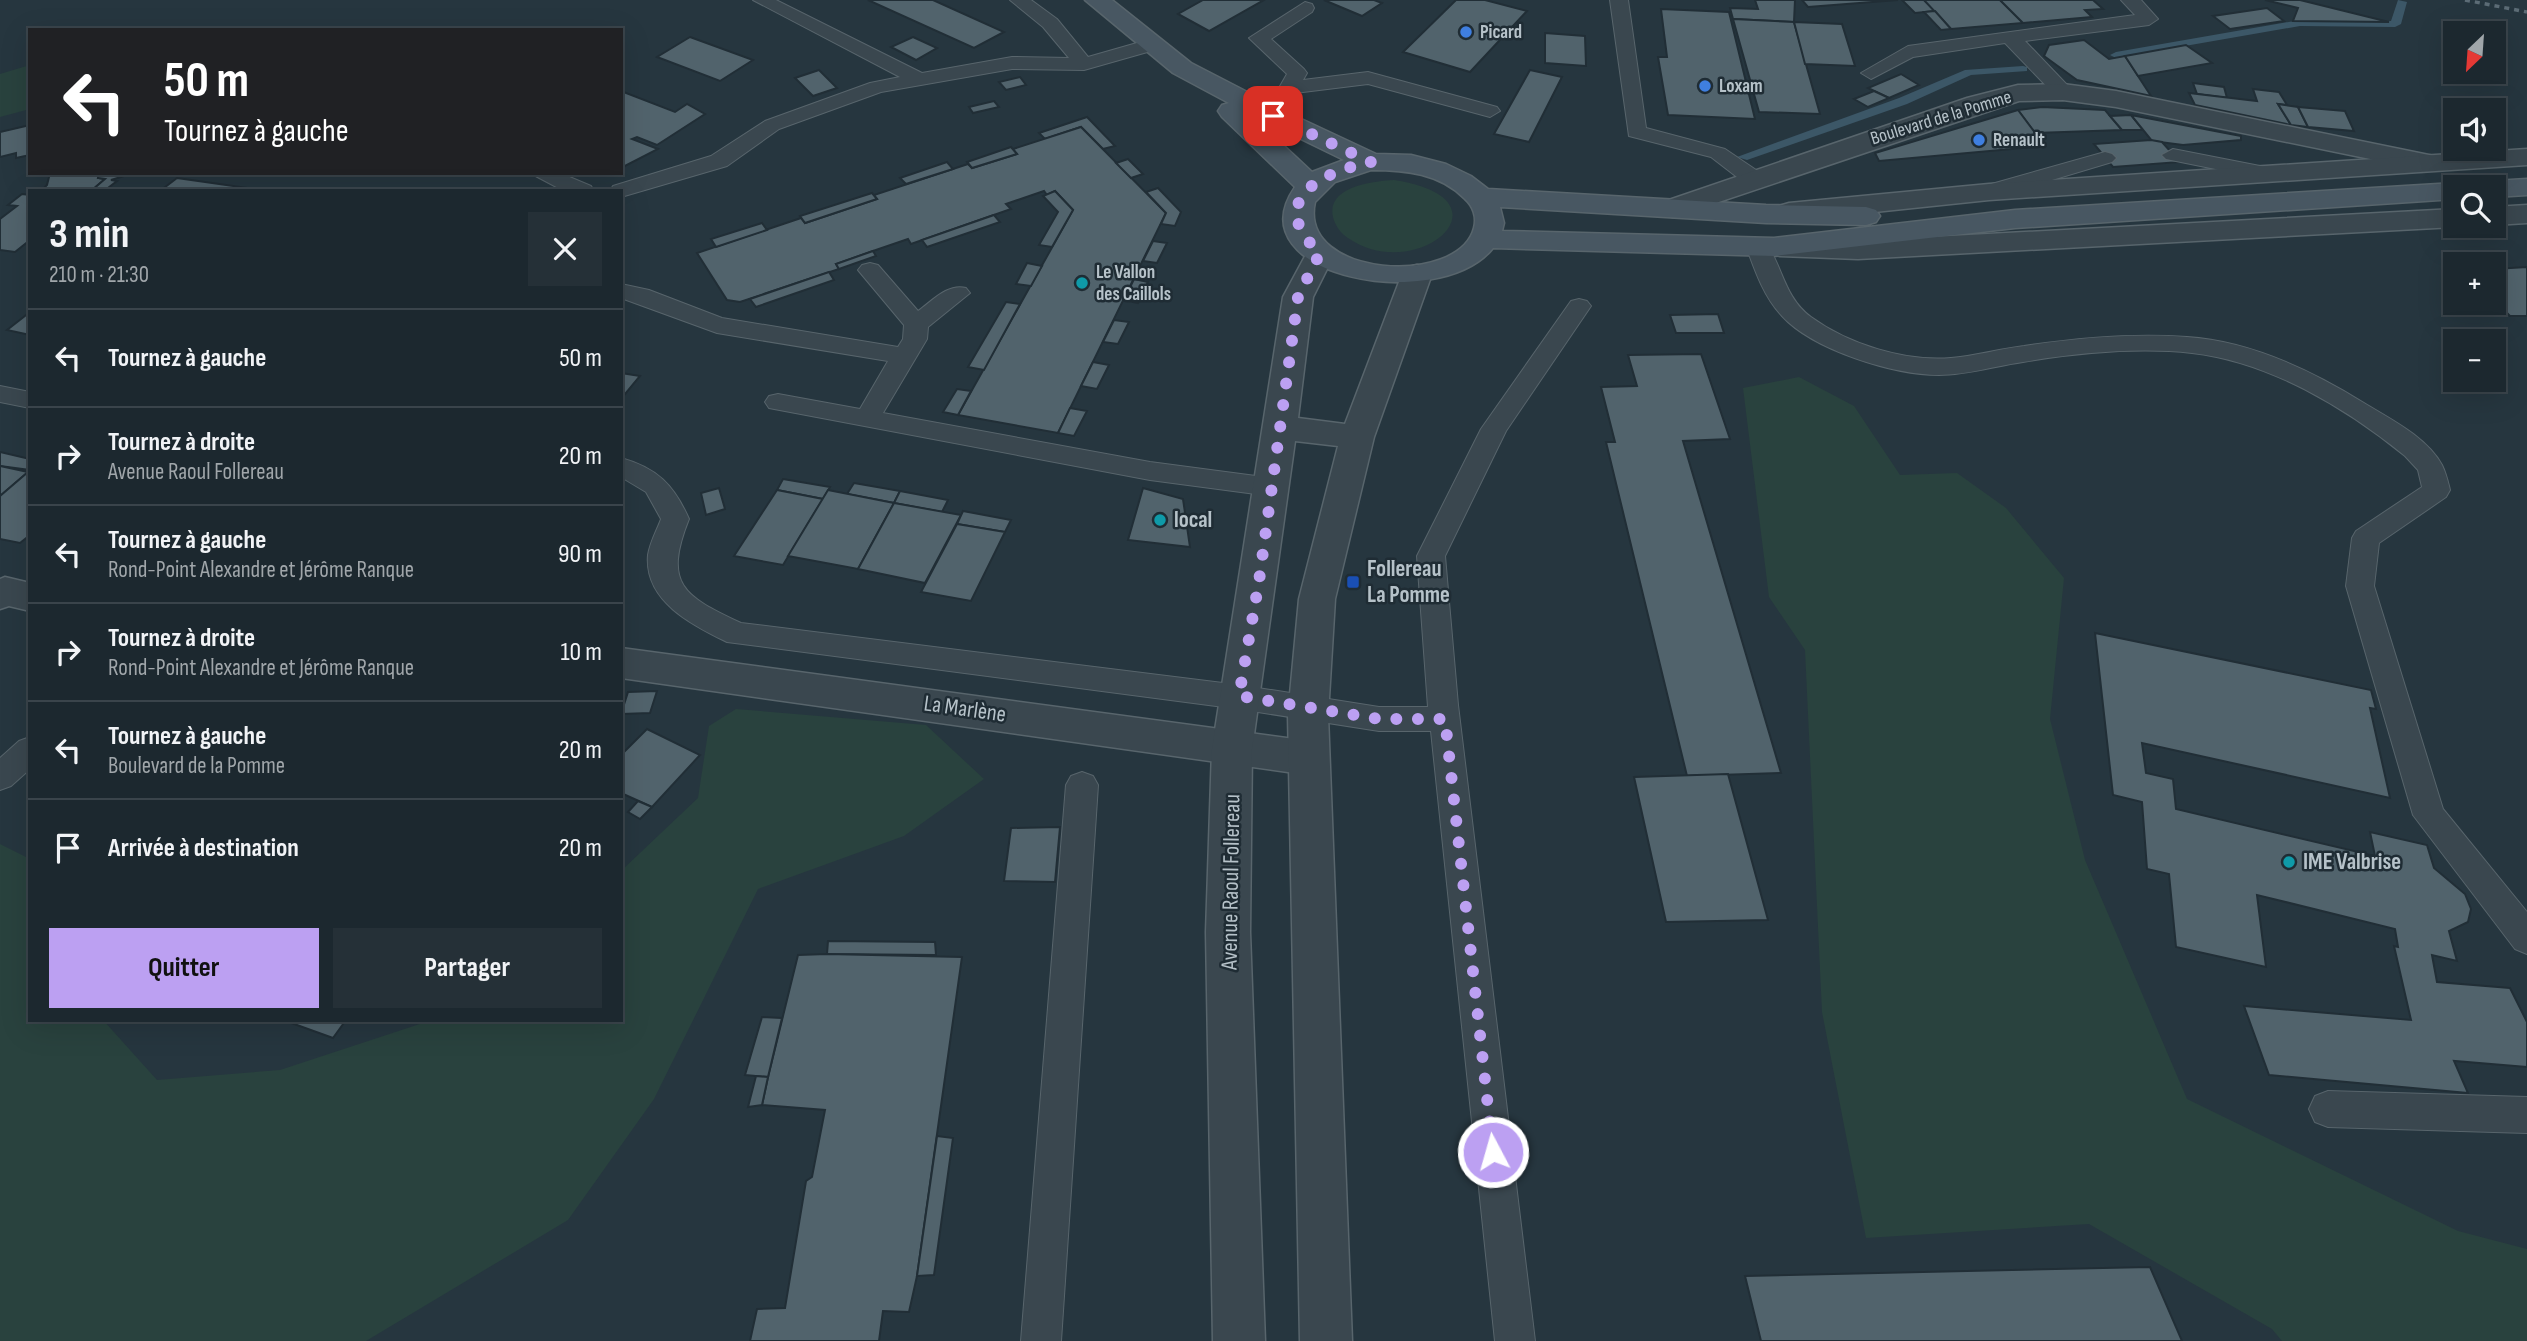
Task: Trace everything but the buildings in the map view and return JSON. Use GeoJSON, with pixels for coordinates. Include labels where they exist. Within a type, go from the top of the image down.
{"type":"FeatureCollection","features":[{"type":"Feature","properties":{"kind":"main road"},"geometry":{"type":"LineString","coordinates":[[1105,1],[1151,44],[1273,147],[1310,186]]}},
{"type":"Feature","properties":{"kind":"main road"},"geometry":{"type":"LineString","coordinates":[[1182,68],[1273,116],[1371,162]]}},
{"type":"Feature","properties":{"kind":"main road"},"geometry":{"type":"LineString","coordinates":[[1371,162],[1422,166],[1466,184],[1480,197],[1489,218],[1485,239],[1475,251],[1459,262],[1417,274],[1365,271],[1320,253],[1306,240],[1298,227],[1296,212],[1300,199],[1310,186],[1326,175],[1371,162]]}},
{"type":"Feature","properties":{"kind":"main road"},"geometry":{"type":"LineString","coordinates":[[2506,188],[2527,187]]}},
{"type":"Feature","properties":{"kind":"main road","name":"Boulevard de la Pomme"},"geometry":{"type":"LineString","coordinates":[[1485,239],[1766,246],[2015,219],[2443,192]]}},
{"type":"Feature","properties":{"kind":"main road","name":"Boulevard de la Pomme"},"geometry":{"type":"LineString","coordinates":[[1480,197],[1766,214],[2015,219]]}},
{"type":"Feature","properties":{"kind":"street","name":"Boulevard de la Pomme"},"geometry":{"type":"LineString","coordinates":[[1673,208],[1976,104],[2018,93],[2063,92],[2116,99],[2424,162]]}},
{"type":"Feature","properties":{"kind":"street","name":"Boulevard de la Pomme"},"geometry":{"type":"LineString","coordinates":[[1766,214],[1989,192],[2527,157]]}},
{"type":"Feature","properties":{"kind":"street"},"geometry":{"type":"LineString","coordinates":[[2506,215],[2527,214]]}},
{"type":"Feature","properties":{"kind":"street","name":"Boulevard de la Pomme"},"geometry":{"type":"LineString","coordinates":[[1766,246],[1858,250],[2443,219]]}},
{"type":"Feature","properties":{"kind":"street","name":"Avenue Raoul Follereau"},"geometry":{"type":"LineString","coordinates":[[1238,1341],[1228,932],[1232,749],[1298,297],[1320,253]]}},
{"type":"Feature","properties":{"kind":"street"},"geometry":{"type":"LineString","coordinates":[[1326,1341],[1308,709],[1317,599],[1357,437],[1417,274]]}},
{"type":"Feature","properties":{"kind":"street"},"geometry":{"type":"LineString","coordinates":[[1279,427],[1357,437]]}},
{"type":"Feature","properties":{"kind":"street"},"geometry":{"type":"LineString","coordinates":[[0,595],[5,591],[28,597]]}},
{"type":"Feature","properties":{"kind":"street","name":"La Marlène"},"geometry":{"type":"LineString","coordinates":[[623,663],[1309,758]]}},
{"type":"Feature","properties":{"kind":"lane"},"geometry":{"type":"LineString","coordinates":[[762,0],[919,79]]}},
{"type":"Feature","properties":{"kind":"lane"},"geometry":{"type":"LineString","coordinates":[[1019,0],[1050,23],[1084,64]]}},
{"type":"Feature","properties":{"kind":"lane"},"geometry":{"type":"LineString","coordinates":[[1619,0],[1636,132],[1718,153],[1754,179]]}},
{"type":"Feature","properties":{"kind":"lane"},"geometry":{"type":"LineString","coordinates":[[1871,74],[1908,52],[2150,19],[2130,0]]}},
{"type":"Feature","properties":{"kind":"lane"},"geometry":{"type":"LineString","coordinates":[[1273,116],[1297,73],[1259,38],[1305,8]]}},
{"type":"Feature","properties":{"kind":"lane"},"geometry":{"type":"LineString","coordinates":[[2010,37],[2063,92]]}},
{"type":"Feature","properties":{"kind":"lane"},"geometry":{"type":"LineString","coordinates":[[623,190],[719,162],[772,125],[877,87],[1012,63],[1084,64],[1151,44]]}},
{"type":"Feature","properties":{"kind":"lane"},"geometry":{"type":"LineString","coordinates":[[1288,88],[1368,78],[1490,111]]}},
{"type":"Feature","properties":{"kind":"lane"},"geometry":{"type":"LineString","coordinates":[[2173,155],[2265,173]]}},
{"type":"Feature","properties":{"kind":"lane"},"geometry":{"type":"LineString","coordinates":[[1989,192],[2105,158]]}},
{"type":"Feature","properties":{"kind":"lane"},"geometry":{"type":"LineString","coordinates":[[546,175],[578,189]]}},
{"type":"Feature","properties":{"kind":"lane"},"geometry":{"type":"LineString","coordinates":[[1766,246],[1773,288],[1793,315],[1830,336],[1883,360],[1936,368],[2035,352],[2132,346],[2190,345],[2233,352],[2320,386],[2390,432],[2430,466],[2437,490],[2365,538],[2360,586],[2429,815],[2527,938]]}},
{"type":"Feature","properties":{"kind":"lane"},"geometry":{"type":"LineString","coordinates":[[866,419],[915,340],[916,324],[870,270]]}},
{"type":"Feature","properties":{"kind":"lane"},"geometry":{"type":"LineString","coordinates":[[623,291],[640,295],[717,325],[904,356]]}},
{"type":"Feature","properties":{"kind":"lane"},"geometry":{"type":"LineString","coordinates":[[916,324],[958,293]]}},
{"type":"Feature","properties":{"kind":"lane"},"geometry":{"type":"LineString","coordinates":[[1515,1341],[1445,719],[1432,556],[1494,429],[1579,306]]}},
{"type":"Feature","properties":{"kind":"lane"},"geometry":{"type":"LineString","coordinates":[[0,394],[28,400]]}},
{"type":"Feature","properties":{"kind":"lane"},"geometry":{"type":"LineString","coordinates":[[778,402],[1150,471],[1271,487]]}},
{"type":"Feature","properties":{"kind":"lane"},"geometry":{"type":"LineString","coordinates":[[623,468],[643,474],[666,494],[676,519],[662,555],[667,587],[701,618],[737,634],[1239,696],[1379,719],[1445,719]]}},
{"type":"Feature","properties":{"kind":"lane"},"geometry":{"type":"LineString","coordinates":[[0,777],[28,752]]}},
{"type":"Feature","properties":{"kind":"lane"},"geometry":{"type":"LineString","coordinates":[[1041,1341],[1082,785]]}},
{"type":"Feature","properties":{"kind":"lane"},"geometry":{"type":"LineString","coordinates":[[2328,1110],[2527,1115]]}},
{"type":"Feature","properties":{"kind":"green space"},"geometry":{"type":"Polygon","coordinates":[[[28,66],[28,110],[0,117],[0,74],[28,66]]]}},
{"type":"Feature","properties":{"kind":"green space"},"geometry":{"type":"Polygon","coordinates":[[[1394,180],[1430,190],[1449,204],[1452,219],[1443,234],[1426,246],[1402,252],[1375,250],[1343,234],[1333,217],[1337,198],[1354,187],[1394,180]]]}},
{"type":"Feature","properties":{"kind":"green space"},"geometry":{"type":"Polygon","coordinates":[[[1799,377],[1854,406],[1900,475],[1957,473],[2006,508],[2064,578],[2050,719],[2085,860],[2187,1099],[2458,1231],[2527,1249],[2527,1341],[2282,1341],[2272,1329],[2089,1224],[1866,1238],[1822,1012],[1805,650],[1769,597],[1743,388],[1799,377]]]}},
{"type":"Feature","properties":{"kind":"green space"},"geometry":{"type":"Polygon","coordinates":[[[736,709],[926,725],[984,779],[904,836],[758,889],[654,1099],[568,1220],[366,1341],[0,1341],[0,844],[28,858],[28,1022],[105,1022],[157,1080],[280,1070],[426,1022],[623,1022],[623,869],[698,798],[709,726],[736,709]]]}},
{"type":"Feature","properties":{"kind":"waterway"},"geometry":{"type":"LineString","coordinates":[[2116,55],[2300,23],[2395,24],[2402,2]]}},
{"type":"Feature","properties":{"kind":"waterway"},"geometry":{"type":"LineString","coordinates":[[1743,157],[1903,101],[1969,72],[2023,69]]}},
{"type":"Feature","properties":{"kind":"railway"},"geometry":{"type":"LineString","coordinates":[[2465,0],[2527,12]]}},
{"type":"Feature","properties":{"kind":"place","name":"Picard"},"geometry":{"type":"Point","coordinates":[1466,32]}},
{"type":"Feature","properties":{"kind":"place","name":"Loxam"},"geometry":{"type":"Point","coordinates":[1705,86]}},
{"type":"Feature","properties":{"kind":"place","name":"Renault"},"geometry":{"type":"Point","coordinates":[1979,140]}},
{"type":"Feature","properties":{"kind":"place","name":"Le Vallon des Caillols"},"geometry":{"type":"Point","coordinates":[1082,283]}},
{"type":"Feature","properties":{"kind":"place","name":"local"},"geometry":{"type":"Point","coordinates":[1160,520]}},
{"type":"Feature","properties":{"kind":"place","name":"Follereau La Pomme"},"geometry":{"type":"Point","coordinates":[1353,582]}},
{"type":"Feature","properties":{"kind":"place","name":"IME Valbrise"},"geometry":{"type":"Point","coordinates":[2289,862]}},
{"type":"Feature","properties":{"kind":"route"},"geometry":{"type":"LineString","coordinates":[[1273,116],[1371,162],[1326,175],[1310,186],[1300,199],[1296,212],[1298,227],[1306,240],[1320,253],[1298,297],[1259,581],[1239,696],[1379,719],[1445,719],[1493,1152]]}}]}
